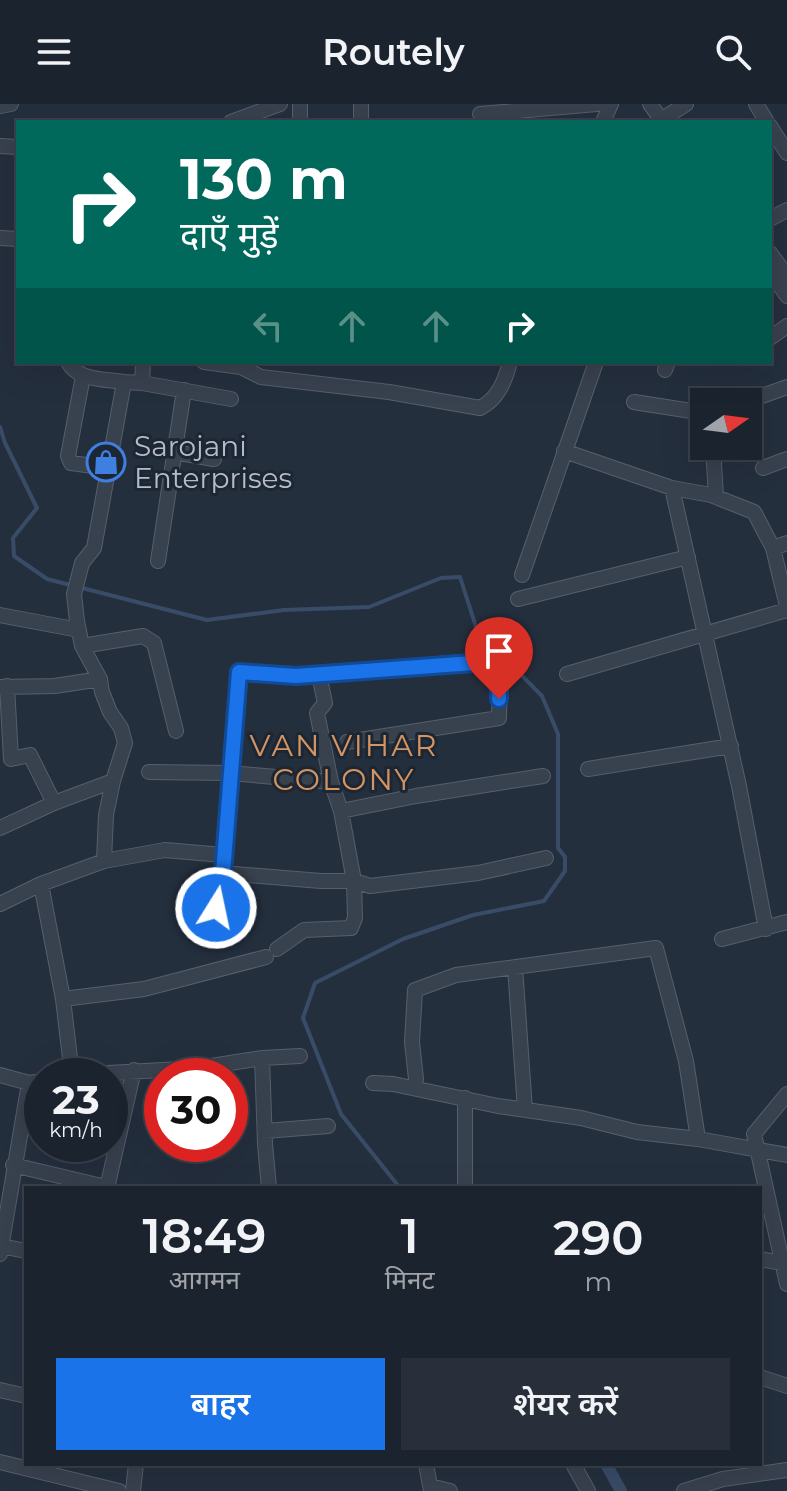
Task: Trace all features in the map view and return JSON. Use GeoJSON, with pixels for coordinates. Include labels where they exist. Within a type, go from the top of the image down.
{"type":"FeatureCollection","features":[{"type":"Feature","properties":{"kind":"street"},"geometry":{"type":"LineString","coordinates":[[0,106],[11,104]]}},
{"type":"Feature","properties":{"kind":"street"},"geometry":{"type":"LineString","coordinates":[[236,120],[280,104]]}},
{"type":"Feature","properties":{"kind":"street"},"geometry":{"type":"LineString","coordinates":[[480,114],[597,104]]}},
{"type":"Feature","properties":{"kind":"street"},"geometry":{"type":"LineString","coordinates":[[650,104],[666,116],[686,104]]}},
{"type":"Feature","properties":{"kind":"street"},"geometry":{"type":"LineString","coordinates":[[772,129],[787,153]]}},
{"type":"Feature","properties":{"kind":"street"},"geometry":{"type":"LineString","coordinates":[[772,256],[787,276]]}},
{"type":"Feature","properties":{"kind":"street"},"geometry":{"type":"LineString","coordinates":[[772,275],[787,296]]}},
{"type":"Feature","properties":{"kind":"street"},"geometry":{"type":"LineString","coordinates":[[69,364],[83,376],[231,399]]}},
{"type":"Feature","properties":{"kind":"street"},"geometry":{"type":"LineString","coordinates":[[142,383],[143,364]]}},
{"type":"Feature","properties":{"kind":"street"},"geometry":{"type":"LineString","coordinates":[[219,364],[241,367],[261,377],[389,392],[480,408],[497,394],[509,364]]}},
{"type":"Feature","properties":{"kind":"street"},"geometry":{"type":"LineString","coordinates":[[522,575],[595,364]]}},
{"type":"Feature","properties":{"kind":"street"},"geometry":{"type":"LineString","coordinates":[[83,376],[68,456],[71,463],[109,468]]}},
{"type":"Feature","properties":{"kind":"street"},"geometry":{"type":"LineString","coordinates":[[104,861],[106,815],[125,743],[121,728],[102,692],[100,679],[82,646],[74,594],[82,563],[94,548],[124,382]]}},
{"type":"Feature","properties":{"kind":"street"},"geometry":{"type":"LineString","coordinates":[[762,396],[787,387]]}},
{"type":"Feature","properties":{"kind":"street"},"geometry":{"type":"LineString","coordinates":[[158,561],[184,390]]}},
{"type":"Feature","properties":{"kind":"street"},"geometry":{"type":"LineString","coordinates":[[634,402],[690,411]]}},
{"type":"Feature","properties":{"kind":"street"},"geometry":{"type":"LineString","coordinates":[[564,451],[672,488],[716,497],[754,512],[780,545],[787,608],[567,674]]}},
{"type":"Feature","properties":{"kind":"street"},"geometry":{"type":"LineString","coordinates":[[174,452],[214,459]]}},
{"type":"Feature","properties":{"kind":"street"},"geometry":{"type":"LineString","coordinates":[[763,468],[787,459]]}},
{"type":"Feature","properties":{"kind":"street"},"geometry":{"type":"LineString","coordinates":[[714,460],[716,497]]}},
{"type":"Feature","properties":{"kind":"street"},"geometry":{"type":"LineString","coordinates":[[672,488],[731,746],[766,929]]}},
{"type":"Feature","properties":{"kind":"street"},"geometry":{"type":"LineString","coordinates":[[518,599],[688,557]]}},
{"type":"Feature","properties":{"kind":"street"},"geometry":{"type":"LineString","coordinates":[[0,615],[79,630]]}},
{"type":"Feature","properties":{"kind":"street"},"geometry":{"type":"LineString","coordinates":[[82,646],[143,636],[149,638],[154,643],[176,731]]}},
{"type":"Feature","properties":{"kind":"street"},"geometry":{"type":"LineString","coordinates":[[216,908],[223,873],[239,672],[319,675],[472,661],[487,662],[494,667],[499,681],[499,718],[347,742]]}},
{"type":"Feature","properties":{"kind":"street"},"geometry":{"type":"LineString","coordinates":[[63,999],[144,989],[271,953],[304,930],[351,928],[355,918],[354,881],[317,713],[325,703],[319,675]]}},
{"type":"Feature","properties":{"kind":"street"},"geometry":{"type":"LineString","coordinates":[[54,803],[30,755],[11,759],[4,687],[55,686],[100,679]]}},
{"type":"Feature","properties":{"kind":"street"},"geometry":{"type":"LineString","coordinates":[[588,769],[731,746]]}},
{"type":"Feature","properties":{"kind":"street"},"geometry":{"type":"LineString","coordinates":[[149,772],[230,773],[331,782]]}},
{"type":"Feature","properties":{"kind":"street"},"geometry":{"type":"LineString","coordinates":[[341,811],[543,776]]}},
{"type":"Feature","properties":{"kind":"street"},"geometry":{"type":"LineString","coordinates":[[0,828],[113,781]]}},
{"type":"Feature","properties":{"kind":"street"},"geometry":{"type":"LineString","coordinates":[[0,904],[41,884],[104,861],[165,850],[223,855]]}},
{"type":"Feature","properties":{"kind":"street"},"geometry":{"type":"LineString","coordinates":[[223,873],[354,881],[370,886],[478,873],[546,858]]}},
{"type":"Feature","properties":{"kind":"street"},"geometry":{"type":"LineString","coordinates":[[41,884],[63,999],[68,1058]]}},
{"type":"Feature","properties":{"kind":"street"},"geometry":{"type":"LineString","coordinates":[[722,939],[787,922]]}},
{"type":"Feature","properties":{"kind":"street"},"geometry":{"type":"LineString","coordinates":[[416,1079],[412,1042],[415,990],[456,975],[656,948],[686,1061],[698,1139]]}},
{"type":"Feature","properties":{"kind":"street"},"geometry":{"type":"LineString","coordinates":[[515,967],[525,1110]]}},
{"type":"Feature","properties":{"kind":"street"},"geometry":{"type":"LineString","coordinates":[[128,1071],[199,1068],[262,1058],[300,1056]]}},
{"type":"Feature","properties":{"kind":"street"},"geometry":{"type":"LineString","coordinates":[[262,1058],[269,1186]]}},
{"type":"Feature","properties":{"kind":"street"},"geometry":{"type":"LineString","coordinates":[[108,1186],[134,1070]]}},
{"type":"Feature","properties":{"kind":"street"},"geometry":{"type":"LineString","coordinates":[[0,1075],[24,1080]]}},
{"type":"Feature","properties":{"kind":"street"},"geometry":{"type":"LineString","coordinates":[[373,1083],[581,1118],[637,1132],[787,1155]]}},
{"type":"Feature","properties":{"kind":"street"},"geometry":{"type":"LineString","coordinates":[[787,1094],[754,1134],[787,1284]]}},
{"type":"Feature","properties":{"kind":"street"},"geometry":{"type":"LineString","coordinates":[[465,1098],[465,1186]]}},
{"type":"Feature","properties":{"kind":"street"},"geometry":{"type":"LineString","coordinates":[[771,1114],[787,1111]]}},
{"type":"Feature","properties":{"kind":"street"},"geometry":{"type":"LineString","coordinates":[[24,1125],[13,1165],[1,1250],[24,1251]]}},
{"type":"Feature","properties":{"kind":"street"},"geometry":{"type":"LineString","coordinates":[[265,1131],[328,1126]]}},
{"type":"Feature","properties":{"kind":"street"},"geometry":{"type":"LineString","coordinates":[[13,1165],[100,1186]]}},
{"type":"Feature","properties":{"kind":"street"},"geometry":{"type":"LineString","coordinates":[[762,1259],[785,1264]]}},
{"type":"Feature","properties":{"kind":"street"},"geometry":{"type":"LineString","coordinates":[[762,1378],[787,1386]]}},
{"type":"Feature","properties":{"kind":"street"},"geometry":{"type":"LineString","coordinates":[[0,1390],[24,1396]]}},
{"type":"Feature","properties":{"kind":"street"},"geometry":{"type":"LineString","coordinates":[[0,1462],[119,1491]]}},
{"type":"Feature","properties":{"kind":"street"},"geometry":{"type":"LineString","coordinates":[[133,1491],[136,1466]]}},
{"type":"Feature","properties":{"kind":"street"},"geometry":{"type":"LineString","coordinates":[[426,1466],[430,1488],[450,1491]]}},
{"type":"Feature","properties":{"kind":"street"},"geometry":{"type":"LineString","coordinates":[[574,1466],[588,1491]]}},
{"type":"Feature","properties":{"kind":"street"},"geometry":{"type":"LineString","coordinates":[[684,1491],[723,1479],[787,1470]]}},
{"type":"Feature","properties":{"kind":"waterway"},"geometry":{"type":"LineString","coordinates":[[0,427],[37,508],[13,538],[14,556],[47,579],[207,620],[284,610],[369,607],[441,578],[460,577],[477,630],[542,696],[558,734],[558,848],[565,857],[565,871],[544,901],[473,915],[403,939],[315,983],[303,1018],[341,1114],[398,1186]]}},
{"type":"Feature","properties":{"kind":"waterway"},"geometry":{"type":"LineString","coordinates":[[607,1466],[621,1491]]}},
{"type":"Feature","properties":{"kind":"place","name":"Sarojani Enterprises"},"geometry":{"type":"Point","coordinates":[106,462]}},
{"type":"Feature","properties":{"kind":"district","name":"VAN VIHAR COLONY"},"geometry":{"type":"Point","coordinates":[344,762]}},
{"type":"Feature","properties":{"kind":"route"},"geometry":{"type":"LineString","coordinates":[[216,908],[223,873],[239,672],[296,676],[487,662],[494,667],[499,681],[499,699]]}}]}
